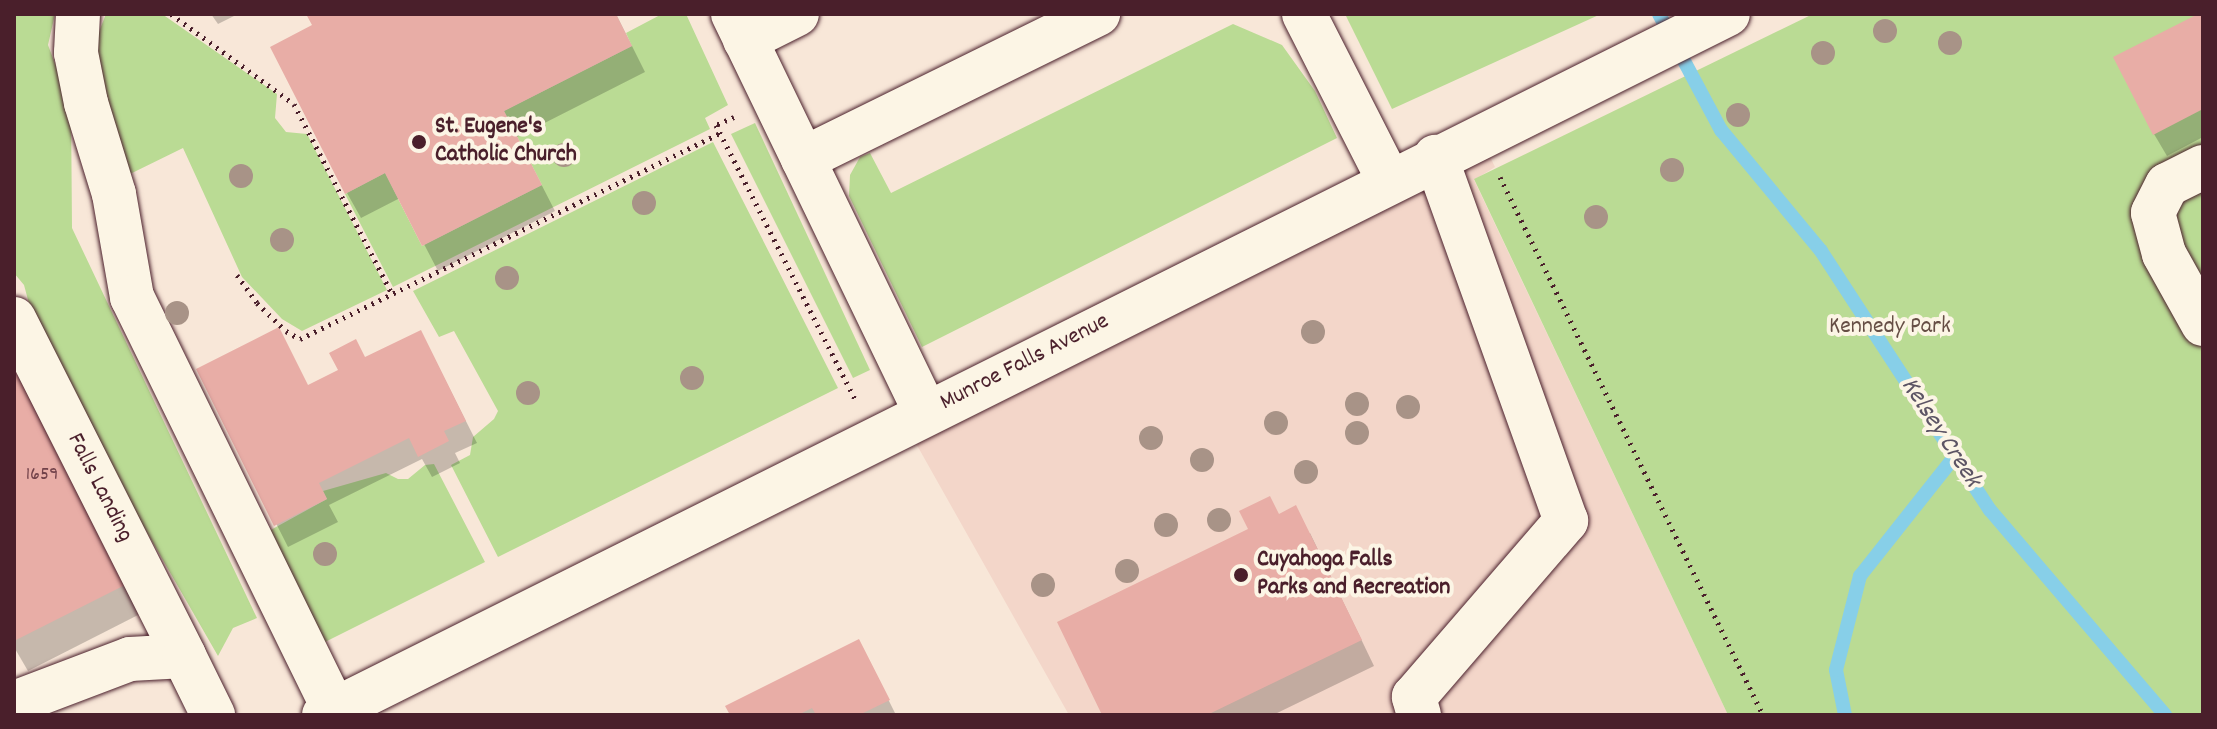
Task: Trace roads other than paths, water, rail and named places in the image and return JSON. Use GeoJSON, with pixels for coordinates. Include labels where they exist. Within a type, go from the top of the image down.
{"type":"FeatureCollection","features":[{"type":"Feature","properties":{"kind":"street"},"geometry":{"type":"LineString","coordinates":[[78,14],[76,53],[86,103],[114,194],[132,297],[329,712]]}},
{"type":"Feature","properties":{"kind":"street"},"geometry":{"type":"LineString","coordinates":[[797,14],[739,27],[926,413]]}},
{"type":"Feature","properties":{"kind":"street"},"geometry":{"type":"LineString","coordinates":[[803,159],[1098,14]]}},
{"type":"Feature","properties":{"kind":"street"},"geometry":{"type":"LineString","coordinates":[[1304,14],[1389,181]]}},
{"type":"Feature","properties":{"kind":"street","name":"Munroe Falls Avenue"},"geometry":{"type":"LineString","coordinates":[[329,712],[384,702],[875,439],[1728,14]]}},
{"type":"Feature","properties":{"kind":"street"},"geometry":{"type":"LineString","coordinates":[[1419,715],[1414,697],[1566,521],[1436,157]]}},
{"type":"Feature","properties":{"kind":"street"},"geometry":{"type":"LineString","coordinates":[[2203,167],[2167,185],[2153,213],[2164,254],[2203,324]]}},
{"type":"Feature","properties":{"kind":"street","name":"Falls Landing"},"geometry":{"type":"LineString","coordinates":[[14,319],[213,715]]}},
{"type":"Feature","properties":{"kind":"street"},"geometry":{"type":"LineString","coordinates":[[14,703],[130,659],[184,656]]}},
{"type":"Feature","properties":{"kind":"waterway","name":"Kelsey Creek"},"geometry":{"type":"LineString","coordinates":[[1659,14],[1721,130],[1821,251],[1990,510],[2165,715]]}},
{"type":"Feature","properties":{"kind":"waterway"},"geometry":{"type":"LineString","coordinates":[[1845,715],[1836,670],[1860,576],[1955,456]]}},
{"type":"Feature","properties":{"kind":"place","name":"St. Eugene's Catholic Church"},"geometry":{"type":"Point","coordinates":[419,142]}},
{"type":"Feature","properties":{"kind":"place","name":"Cuyahoga Falls Parks and Recreation"},"geometry":{"type":"Point","coordinates":[1241,575]}},
{"type":"Feature","properties":{"kind":"park label","name":"Kennedy Park"},"geometry":{"type":"Point","coordinates":[1890,328]}}]}
